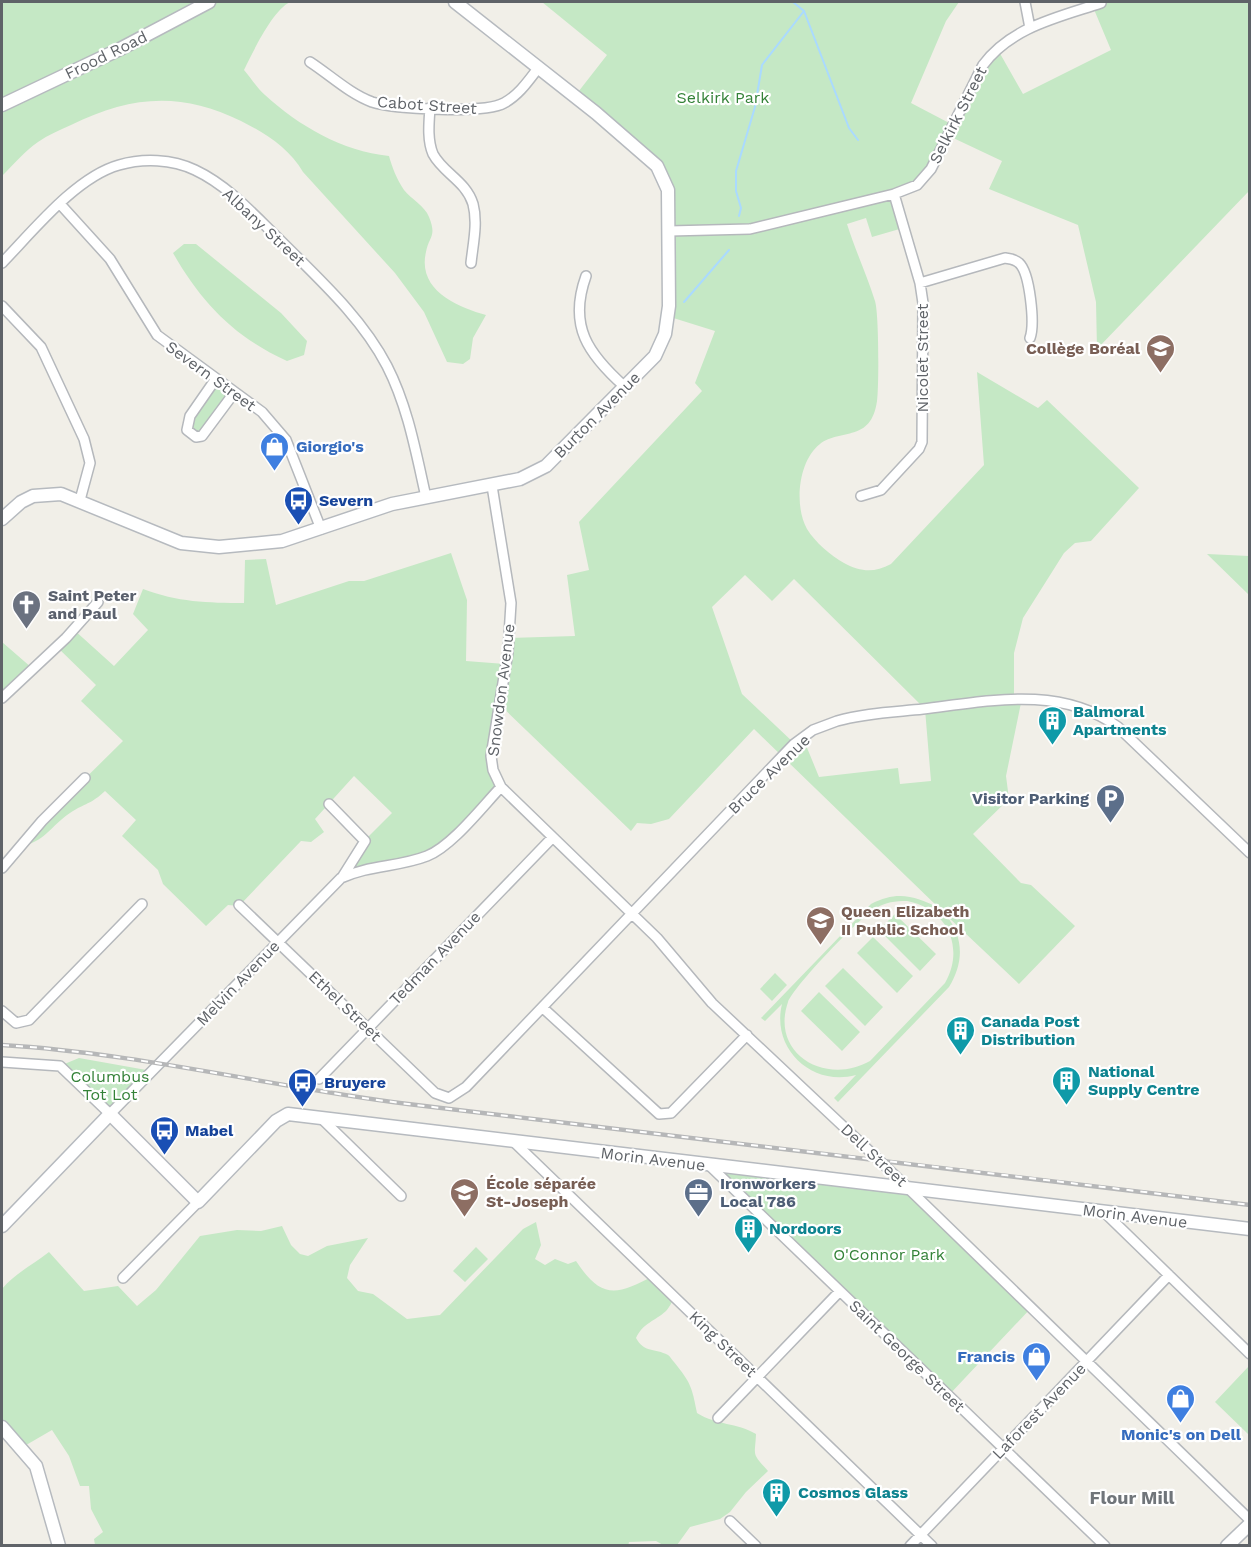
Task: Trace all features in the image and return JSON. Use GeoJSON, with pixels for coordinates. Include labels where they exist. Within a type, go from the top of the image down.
{"type":"FeatureCollection","features":[{"type":"Feature","properties":{"kind":"street","name":"Frood Road"},"geometry":{"type":"LineString","coordinates":[[2,105],[120,49],[208,2]]}},
{"type":"Feature","properties":{"kind":"street","name":"Burton Avenue"},"geometry":{"type":"LineString","coordinates":[[2,519],[21,502],[33,496],[61,494],[181,543],[200,547],[270,544],[321,529],[375,508],[520,479],[546,466],[655,356],[665,334],[669,306],[668,190],[657,166],[539,67],[455,2]]}},
{"type":"Feature","properties":{"kind":"street"},"geometry":{"type":"LineString","coordinates":[[1024,2],[1030,28]]}},
{"type":"Feature","properties":{"kind":"street","name":"Selkirk Street"},"geometry":{"type":"LineString","coordinates":[[669,231],[750,230],[894,194],[917,185],[927,176],[983,65],[1002,45],[1030,28],[1101,3]]}},
{"type":"Feature","properties":{"kind":"street","name":"Cabot Street"},"geometry":{"type":"LineString","coordinates":[[310,62],[371,101],[430,108],[480,109],[500,106],[523,87],[539,67]]}},
{"type":"Feature","properties":{"kind":"street"},"geometry":{"type":"LineString","coordinates":[[430,108],[429,133],[434,155],[465,187],[473,202],[475,224],[471,264]]}},
{"type":"Feature","properties":{"kind":"street","name":"Albany Street"},"geometry":{"type":"LineString","coordinates":[[2,263],[61,205],[98,174],[119,165],[142,160],[183,165],[221,186],[319,279],[371,339],[398,388],[426,497]]}},
{"type":"Feature","properties":{"kind":"street","name":"Nicolet Street"},"geometry":{"type":"LineString","coordinates":[[861,496],[881,490],[922,442],[923,303],[920,283],[894,194]]}},
{"type":"Feature","properties":{"kind":"street","name":"Severn Street"},"geometry":{"type":"LineString","coordinates":[[61,205],[111,259],[157,335],[270,420],[286,440],[321,529]]}},
{"type":"Feature","properties":{"kind":"street"},"geometry":{"type":"LineString","coordinates":[[920,283],[1005,258],[1017,261],[1024,274],[1033,315],[1030,338]]}},
{"type":"Feature","properties":{"kind":"street"},"geometry":{"type":"LineString","coordinates":[[586,276],[581,295],[582,334],[585,344],[624,387]]}},
{"type":"Feature","properties":{"kind":"street"},"geometry":{"type":"LineString","coordinates":[[2,306],[41,347],[84,439],[90,463],[80,500]]}},
{"type":"Feature","properties":{"kind":"street"},"geometry":{"type":"LineString","coordinates":[[215,380],[187,421],[187,430],[190,434],[202,436],[234,393]]}},
{"type":"Feature","properties":{"kind":"street","name":"Snowdon Avenue"},"geometry":{"type":"LineString","coordinates":[[492,486],[511,603],[508,652],[491,756],[493,770],[501,787]]}},
{"type":"Feature","properties":{"kind":"street"},"geometry":{"type":"LineString","coordinates":[[2,698],[66,638],[98,602]]}},
{"type":"Feature","properties":{"kind":"street","name":"Bruce Avenue"},"geometry":{"type":"LineString","coordinates":[[454,1096],[543,1008],[795,744],[813,730],[846,718],[1014,698],[1044,699],[1070,705],[1107,719],[1147,752],[1250,853]]}},
{"type":"Feature","properties":{"kind":"street"},"geometry":{"type":"LineString","coordinates":[[2,868],[42,821],[85,777]]}},
{"type":"Feature","properties":{"kind":"street","name":"Dell Street"},"geometry":{"type":"LineString","coordinates":[[501,787],[669,951],[712,1003],[911,1190],[1250,1520]]}},
{"type":"Feature","properties":{"kind":"street","name":"Melvin Avenue"},"geometry":{"type":"LineString","coordinates":[[2,1226],[341,878],[374,866],[431,854],[446,843],[501,787]]}},
{"type":"Feature","properties":{"kind":"street"},"geometry":{"type":"LineString","coordinates":[[329,804],[365,841],[341,878]]}},
{"type":"Feature","properties":{"kind":"street","name":"Tedman Avenue"},"geometry":{"type":"LineString","coordinates":[[319,1079],[552,838]]}},
{"type":"Feature","properties":{"kind":"street"},"geometry":{"type":"LineString","coordinates":[[2,1011],[16,1023],[29,1020],[142,904]]}},
{"type":"Feature","properties":{"kind":"street","name":"Ethel Street"},"geometry":{"type":"LineString","coordinates":[[239,905],[435,1093],[449,1098],[454,1096]]}},
{"type":"Feature","properties":{"kind":"street"},"geometry":{"type":"LineString","coordinates":[[543,1008],[653,1111],[667,1115],[747,1035]]}},
{"type":"Feature","properties":{"kind":"street"},"geometry":{"type":"LineString","coordinates":[[2,1062],[60,1066],[66,1070],[198,1202]]}},
{"type":"Feature","properties":{"kind":"street","name":"Morin Avenue"},"geometry":{"type":"LineString","coordinates":[[123,1278],[282,1116],[295,1114],[710,1166],[1250,1229]]}},
{"type":"Feature","properties":{"kind":"street"},"geometry":{"type":"LineString","coordinates":[[321,1117],[400,1196]]}},
{"type":"Feature","properties":{"kind":"street","name":"King Street"},"geometry":{"type":"LineString","coordinates":[[514,1142],[932,1545]]}},
{"type":"Feature","properties":{"kind":"street","name":"Saint George Street"},"geometry":{"type":"LineString","coordinates":[[710,1166],[1105,1545]]}},
{"type":"Feature","properties":{"kind":"street"},"geometry":{"type":"LineString","coordinates":[[1104,1212],[1250,1354]]}},
{"type":"Feature","properties":{"kind":"street","name":"Laforest Avenue"},"geometry":{"type":"LineString","coordinates":[[910,1545],[1169,1275]]}},
{"type":"Feature","properties":{"kind":"street"},"geometry":{"type":"LineString","coordinates":[[718,1418],[840,1291]]}},
{"type":"Feature","properties":{"kind":"street"},"geometry":{"type":"LineString","coordinates":[[2,1427],[36,1466],[60,1545]]}},
{"type":"Feature","properties":{"kind":"street"},"geometry":{"type":"LineString","coordinates":[[730,1521],[756,1545]]}},
{"type":"Feature","properties":{"kind":"street"},"geometry":{"type":"LineString","coordinates":[[1227,1545],[1250,1524]]}},
{"type":"Feature","properties":{"kind":"green space"},"geometry":{"type":"Polygon","coordinates":[[[2,2],[290,2],[276,14],[244,70],[265,95],[307,127],[338,143],[389,156],[401,186],[429,217],[432,233],[426,252],[425,265],[433,287],[452,302],[486,315],[473,338],[470,359],[463,364],[447,362],[424,312],[395,273],[291,156],[259,131],[219,111],[176,101],[135,103],[114,108],[93,115],[42,139],[2,176],[2,2]]]}},
{"type":"Feature","properties":{"kind":"green space","name":"Selkirk Park"},"geometry":{"type":"Polygon","coordinates":[[[542,2],[959,2],[946,21],[911,103],[953,125],[984,65],[998,50],[1023,94],[1111,50],[1093,7],[1096,2],[1249,2],[1249,191],[1097,349],[1096,302],[1078,225],[989,189],[1002,161],[949,136],[932,170],[894,195],[903,228],[872,237],[866,218],[847,224],[875,301],[878,335],[878,393],[874,414],[869,423],[862,429],[828,439],[820,444],[807,461],[803,472],[800,484],[800,508],[803,519],[810,534],[824,548],[844,563],[862,570],[879,569],[891,564],[984,465],[977,372],[1038,408],[1047,400],[1139,488],[1091,541],[1075,543],[1064,553],[1023,618],[1014,653],[1014,698],[1022,698],[1006,776],[1009,799],[973,834],[1021,883],[1031,885],[1075,926],[1019,984],[946,915],[956,932],[960,950],[957,968],[949,987],[838,1102],[834,1098],[856,1075],[840,1077],[824,1075],[810,1070],[798,1061],[783,1036],[780,1020],[782,1004],[765,1021],[761,1018],[871,904],[889,897],[906,896],[939,908],[754,729],[669,819],[651,824],[637,823],[631,831],[499,704],[493,741],[500,787],[438,849],[341,877],[364,841],[392,813],[354,776],[315,819],[324,832],[311,842],[301,841],[239,906],[228,905],[206,926],[163,884],[158,870],[122,836],[136,820],[105,791],[93,801],[66,815],[44,836],[23,846],[42,821],[123,741],[81,701],[96,685],[56,646],[73,629],[114,666],[148,630],[133,614],[143,589],[168,597],[193,601],[244,603],[245,560],[266,559],[276,605],[349,581],[364,581],[451,553],[467,600],[466,661],[505,664],[509,638],[575,636],[567,575],[589,570],[579,522],[702,391],[695,383],[715,331],[667,316],[663,179],[575,96],[607,55],[542,2]],[[745,575],[712,607],[742,694],[795,744],[803,738],[819,777],[898,768],[900,784],[931,781],[925,709],[794,579],[772,601],[745,575]],[[907,901],[887,903],[868,914],[828,952],[793,994],[788,1002],[785,1020],[787,1037],[794,1050],[806,1060],[820,1067],[836,1070],[853,1068],[870,1061],[945,983],[951,970],[953,957],[953,944],[949,932],[933,912],[907,901]]]}},
{"type":"Feature","properties":{"kind":"green space"},"geometry":{"type":"Polygon","coordinates":[[[184,244],[196,244],[281,313],[307,341],[304,355],[287,361],[251,341],[235,329],[207,302],[173,253],[184,244]]]}},
{"type":"Feature","properties":{"kind":"green space"},"geometry":{"type":"Polygon","coordinates":[[[215,382],[233,394],[202,435],[191,433],[188,421],[215,382]]]}},
{"type":"Feature","properties":{"kind":"green space"},"geometry":{"type":"Polygon","coordinates":[[[1207,554],[1249,556],[1249,595],[1207,554]]]}},
{"type":"Feature","properties":{"kind":"green space"},"geometry":{"type":"Polygon","coordinates":[[[2,642],[32,668],[2,697],[2,642]]]}},
{"type":"Feature","properties":{"kind":"green space"},"geometry":{"type":"Polygon","coordinates":[[[895,914],[936,954],[920,971],[879,930],[895,914]]]}},
{"type":"Feature","properties":{"kind":"green space"},"geometry":{"type":"Polygon","coordinates":[[[873,937],[913,976],[897,993],[857,953],[873,937]]]}},
{"type":"Feature","properties":{"kind":"green space"},"geometry":{"type":"Polygon","coordinates":[[[843,968],[883,1007],[865,1026],[825,986],[843,968]]]}},
{"type":"Feature","properties":{"kind":"green space"},"geometry":{"type":"Polygon","coordinates":[[[775,973],[787,985],[772,1001],[760,989],[775,973]]]}},
{"type":"Feature","properties":{"kind":"green space"},"geometry":{"type":"Polygon","coordinates":[[[819,992],[860,1032],[842,1051],[801,1011],[819,992]]]}},
{"type":"Feature","properties":{"kind":"green space","name":"Columbus Tot Lot"},"geometry":{"type":"Polygon","coordinates":[[[79,1058],[152,1071],[110,1113],[62,1065],[79,1058]]]}},
{"type":"Feature","properties":{"kind":"green space","name":"O'Connor Park"},"geometry":{"type":"Polygon","coordinates":[[[710,1166],[911,1191],[1031,1308],[948,1396],[710,1166]]]}},
{"type":"Feature","properties":{"kind":"green space"},"geometry":{"type":"Polygon","coordinates":[[[536,1222],[541,1245],[535,1259],[545,1265],[555,1259],[568,1264],[576,1261],[593,1282],[610,1290],[629,1287],[653,1276],[674,1298],[666,1311],[639,1333],[636,1338],[639,1343],[670,1357],[690,1386],[697,1413],[756,1434],[755,1454],[768,1471],[746,1492],[730,1512],[720,1519],[690,1527],[677,1545],[663,1545],[656,1541],[629,1542],[628,1546],[95,1545],[94,1539],[103,1532],[91,1509],[89,1486],[80,1486],[69,1456],[52,1430],[21,1448],[2,1428],[2,1289],[18,1274],[49,1252],[84,1291],[118,1286],[137,1306],[156,1290],[200,1236],[237,1230],[261,1231],[282,1226],[291,1245],[300,1254],[308,1256],[327,1246],[368,1238],[350,1265],[347,1278],[358,1291],[373,1294],[407,1319],[440,1315],[523,1229],[536,1222]]]}},
{"type":"Feature","properties":{"kind":"green space"},"geometry":{"type":"Polygon","coordinates":[[[476,1247],[488,1259],[465,1282],[453,1271],[476,1247]]]}},
{"type":"Feature","properties":{"kind":"green space"},"geometry":{"type":"Polygon","coordinates":[[[1249,1366],[1249,1435],[1215,1402],[1249,1366]]]}},
{"type":"Feature","properties":{"kind":"waterway"},"geometry":{"type":"LineString","coordinates":[[793,2],[804,11],[849,128],[858,140]]}},
{"type":"Feature","properties":{"kind":"waterway"},"geometry":{"type":"LineString","coordinates":[[739,216],[741,208],[736,191],[736,171],[755,107],[762,65],[804,11]]}},
{"type":"Feature","properties":{"kind":"waterway"},"geometry":{"type":"LineString","coordinates":[[684,302],[729,250]]}},
{"type":"Feature","properties":{"kind":"railway"},"geometry":{"type":"LineString","coordinates":[[2,1045],[104,1055],[408,1104],[1250,1205]]}},
{"type":"Feature","properties":{"kind":"place","name":"Collège Boréal"},"geometry":{"type":"Point","coordinates":[1161,374]}},
{"type":"Feature","properties":{"kind":"place","name":"Giorgio's"},"geometry":{"type":"Point","coordinates":[275,472]}},
{"type":"Feature","properties":{"kind":"place","name":"Severn"},"geometry":{"type":"Point","coordinates":[298,526]}},
{"type":"Feature","properties":{"kind":"place","name":"Saint Peter and Paul"},"geometry":{"type":"Point","coordinates":[27,630]}},
{"type":"Feature","properties":{"kind":"place","name":"Balmoral Apartments"},"geometry":{"type":"Point","coordinates":[1052,746]}},
{"type":"Feature","properties":{"kind":"place","name":"Visitor Parking"},"geometry":{"type":"Point","coordinates":[1110,824]}},
{"type":"Feature","properties":{"kind":"place","name":"Queen Elizabeth II Public School"},"geometry":{"type":"Point","coordinates":[820,946]}},
{"type":"Feature","properties":{"kind":"place","name":"Canada Post Distribution"},"geometry":{"type":"Point","coordinates":[960,1056]}},
{"type":"Feature","properties":{"kind":"place","name":"National Supply Centre"},"geometry":{"type":"Point","coordinates":[1067,1106]}},
{"type":"Feature","properties":{"kind":"place","name":"Bruyere"},"geometry":{"type":"Point","coordinates":[303,1108]}},
{"type":"Feature","properties":{"kind":"place","name":"Mabel"},"geometry":{"type":"Point","coordinates":[164,1156]}},
{"type":"Feature","properties":{"kind":"place","name":"École séparée St-Joseph"},"geometry":{"type":"Point","coordinates":[465,1218]}},
{"type":"Feature","properties":{"kind":"place","name":"Ironworkers Local 786"},"geometry":{"type":"Point","coordinates":[699,1218]}},
{"type":"Feature","properties":{"kind":"place","name":"Nordoors"},"geometry":{"type":"Point","coordinates":[748,1254]}},
{"type":"Feature","properties":{"kind":"place","name":"Francis"},"geometry":{"type":"Point","coordinates":[1036,1382]}},
{"type":"Feature","properties":{"kind":"place","name":"Monic's on Dell"},"geometry":{"type":"Point","coordinates":[1181,1424]}},
{"type":"Feature","properties":{"kind":"place","name":"Cosmos Glass"},"geometry":{"type":"Point","coordinates":[777,1518]}},
{"type":"Feature","properties":{"kind":"district","name":"Flour Mill"},"geometry":{"type":"Point","coordinates":[1132,1497]}}]}
